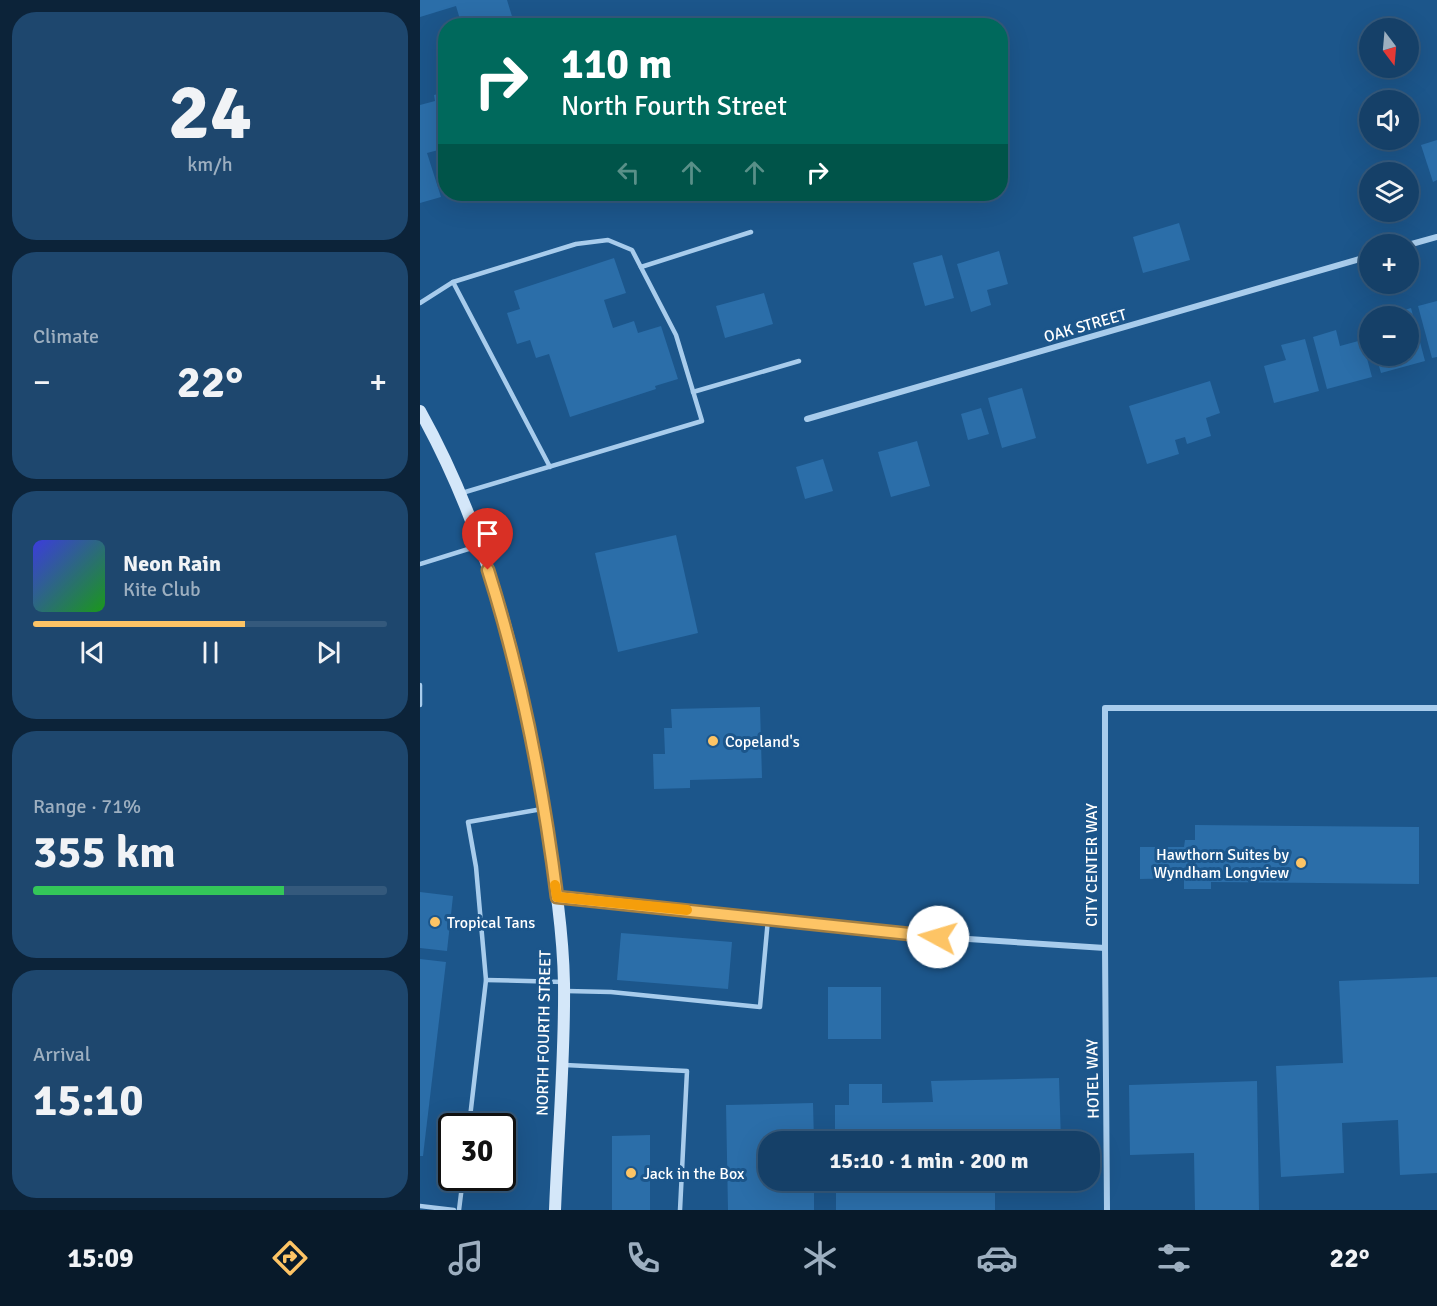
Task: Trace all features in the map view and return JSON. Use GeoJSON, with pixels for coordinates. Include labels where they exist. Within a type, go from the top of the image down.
{"type":"FeatureCollection","features":[{"type":"Feature","properties":{"kind":"main road","name":"NORTH FOURTH STREET"},"geometry":{"type":"LineString","coordinates":[[420,411],[460,494],[480,545],[523,694],[544,809],[557,897],[563,986],[562,1065],[555,1210]]}},
{"type":"Feature","properties":{"kind":"street"},"geometry":{"type":"LineString","coordinates":[[1419,242],[1437,237]]}},
{"type":"Feature","properties":{"kind":"street","name":"OAK STREET"},"geometry":{"type":"LineString","coordinates":[[807,419],[1359,259]]}},
{"type":"Feature","properties":{"kind":"street","name":"CITY CENTER WAY"},"geometry":{"type":"LineString","coordinates":[[557,897],[938,937],[1105,948],[1105,708],[1437,708]]}},
{"type":"Feature","properties":{"kind":"street","name":"HOTEL WAY"},"geometry":{"type":"LineString","coordinates":[[1105,948],[1107,1210]]}},
{"type":"Feature","properties":{"kind":"lane"},"geometry":{"type":"LineString","coordinates":[[641,267],[751,232]]}},
{"type":"Feature","properties":{"kind":"lane"},"geometry":{"type":"LineString","coordinates":[[420,303],[453,282],[576,243],[608,240],[632,250],[676,335],[702,421],[460,494]]}},
{"type":"Feature","properties":{"kind":"lane"},"geometry":{"type":"LineString","coordinates":[[453,282],[550,467]]}},
{"type":"Feature","properties":{"kind":"lane"},"geometry":{"type":"LineString","coordinates":[[693,392],[799,361]]}},
{"type":"Feature","properties":{"kind":"lane"},"geometry":{"type":"LineString","coordinates":[[420,564],[480,545]]}},
{"type":"Feature","properties":{"kind":"lane"},"geometry":{"type":"LineString","coordinates":[[420,686],[420,705]]}},
{"type":"Feature","properties":{"kind":"lane"},"geometry":{"type":"LineString","coordinates":[[471,1113],[486,980],[476,867],[468,822],[544,809]]}},
{"type":"Feature","properties":{"kind":"lane"},"geometry":{"type":"LineString","coordinates":[[486,980],[760,1006],[768,919]]}},
{"type":"Feature","properties":{"kind":"lane"},"geometry":{"type":"LineString","coordinates":[[562,1065],[687,1071],[680,1210]]}},
{"type":"Feature","properties":{"kind":"lane"},"geometry":{"type":"LineString","coordinates":[[459,1210],[461,1191]]}},
{"type":"Feature","properties":{"kind":"lane"},"geometry":{"type":"LineString","coordinates":[[420,1206],[454,1210]]}},
{"type":"Feature","properties":{"kind":"building"},"geometry":{"type":"Polygon","coordinates":[[[420,0],[507,0],[513,18],[460,18],[456,6],[420,17],[420,0]]]}},
{"type":"Feature","properties":{"kind":"building"},"geometry":{"type":"Polygon","coordinates":[[[438,94],[438,150],[427,153],[438,188],[438,198],[420,203],[420,105],[435,101],[434,95],[438,94]]]}},
{"type":"Feature","properties":{"kind":"building"},"geometry":{"type":"Polygon","coordinates":[[[1437,140],[1437,180],[1433,182],[1421,145],[1437,140]]]}},
{"type":"Feature","properties":{"kind":"building"},"geometry":{"type":"Polygon","coordinates":[[[1179,223],[1190,260],[1143,273],[1133,237],[1179,223]]]}},
{"type":"Feature","properties":{"kind":"building"},"geometry":{"type":"Polygon","coordinates":[[[999,251],[1008,284],[987,290],[991,305],[971,312],[957,264],[999,251]]]}},
{"type":"Feature","properties":{"kind":"building"},"geometry":{"type":"Polygon","coordinates":[[[942,255],[954,298],[925,306],[913,263],[942,255]]]}},
{"type":"Feature","properties":{"kind":"building"},"geometry":{"type":"Polygon","coordinates":[[[614,258],[626,293],[604,300],[613,328],[634,321],[638,333],[661,326],[678,379],[655,386],[656,389],[570,417],[549,354],[536,358],[530,340],[517,344],[507,313],[520,309],[514,291],[614,258]]]}},
{"type":"Feature","properties":{"kind":"building"},"geometry":{"type":"Polygon","coordinates":[[[764,293],[773,324],[725,338],[716,306],[764,293]]]}},
{"type":"Feature","properties":{"kind":"building"},"geometry":{"type":"Polygon","coordinates":[[[1437,301],[1437,357],[1432,358],[1418,306],[1437,301]]]}},
{"type":"Feature","properties":{"kind":"building"},"geometry":{"type":"Polygon","coordinates":[[[1336,330],[1340,346],[1359,341],[1359,366],[1369,366],[1372,377],[1327,389],[1313,337],[1336,330]]]}},
{"type":"Feature","properties":{"kind":"building"},"geometry":{"type":"Polygon","coordinates":[[[1419,338],[1425,361],[1419,363],[1419,338]]]}},
{"type":"Feature","properties":{"kind":"building"},"geometry":{"type":"Polygon","coordinates":[[[1305,339],[1319,391],[1274,403],[1264,366],[1286,360],[1281,345],[1305,339]]]}},
{"type":"Feature","properties":{"kind":"building"},"geometry":{"type":"Polygon","coordinates":[[[1379,366],[1407,366],[1381,373],[1379,366]]]}},
{"type":"Feature","properties":{"kind":"building"},"geometry":{"type":"Polygon","coordinates":[[[1210,381],[1220,413],[1206,418],[1211,436],[1187,444],[1185,437],[1175,440],[1179,454],[1147,464],[1129,406],[1210,381]]]}},
{"type":"Feature","properties":{"kind":"building"},"geometry":{"type":"Polygon","coordinates":[[[1022,388],[1036,438],[1002,448],[988,398],[1022,388]]]}},
{"type":"Feature","properties":{"kind":"building"},"geometry":{"type":"Polygon","coordinates":[[[981,408],[989,434],[968,440],[961,414],[981,408]]]}},
{"type":"Feature","properties":{"kind":"building"},"geometry":{"type":"Polygon","coordinates":[[[917,441],[930,486],[891,497],[878,452],[917,441]]]}},
{"type":"Feature","properties":{"kind":"building"},"geometry":{"type":"Polygon","coordinates":[[[823,459],[833,491],[805,499],[796,467],[823,459]]]}},
{"type":"Feature","properties":{"kind":"building"},"geometry":{"type":"Polygon","coordinates":[[[676,535],[698,633],[618,652],[595,553],[676,535]]]}},
{"type":"Feature","properties":{"kind":"building","name":"Copeland's"},"geometry":{"type":"Polygon","coordinates":[[[760,707],[762,778],[690,780],[690,788],[654,789],[653,754],[665,754],[664,728],[672,728],[671,709],[760,707]]]}},
{"type":"Feature","properties":{"kind":"building","name":"Hawthorn Suites by Wyndham Longview"},"geometry":{"type":"Polygon","coordinates":[[[1195,825],[1419,827],[1419,884],[1211,882],[1211,889],[1184,889],[1184,878],[1140,879],[1140,847],[1184,847],[1185,840],[1195,840],[1195,825]]]}},
{"type":"Feature","properties":{"kind":"building","name":"Tropical Tans"},"geometry":{"type":"Polygon","coordinates":[[[420,892],[453,896],[447,951],[420,948],[420,892]]]}},
{"type":"Feature","properties":{"kind":"building"},"geometry":{"type":"Polygon","coordinates":[[[621,933],[732,942],[728,989],[617,980],[621,933]]]}},
{"type":"Feature","properties":{"kind":"building"},"geometry":{"type":"Polygon","coordinates":[[[420,959],[446,962],[423,1156],[420,1156],[420,959]]]}},
{"type":"Feature","properties":{"kind":"building"},"geometry":{"type":"Polygon","coordinates":[[[1437,977],[1437,1173],[1400,1175],[1398,1120],[1342,1123],[1344,1173],[1281,1177],[1276,1066],[1343,1063],[1339,981],[1437,977]]]}},
{"type":"Feature","properties":{"kind":"building"},"geometry":{"type":"Polygon","coordinates":[[[828,987],[881,987],[881,1039],[828,1039],[828,987]]]}},
{"type":"Feature","properties":{"kind":"building"},"geometry":{"type":"Polygon","coordinates":[[[1059,1078],[1061,1131],[835,1131],[835,1105],[849,1105],[849,1084],[882,1084],[882,1103],[933,1102],[931,1081],[1059,1078]]]}},
{"type":"Feature","properties":{"kind":"building"},"geometry":{"type":"Polygon","coordinates":[[[1257,1081],[1259,1210],[1195,1210],[1194,1153],[1130,1155],[1129,1085],[1257,1081]]]}},
{"type":"Feature","properties":{"kind":"building"},"geometry":{"type":"Polygon","coordinates":[[[813,1103],[814,1131],[758,1131],[758,1191],[814,1191],[814,1210],[728,1210],[726,1105],[813,1103]]]}},
{"type":"Feature","properties":{"kind":"building","name":"Jack in the Box"},"geometry":{"type":"Polygon","coordinates":[[[650,1135],[650,1210],[612,1210],[612,1136],[650,1135]]]}},
{"type":"Feature","properties":{"kind":"building"},"geometry":{"type":"Polygon","coordinates":[[[836,1191],[995,1191],[995,1210],[836,1210],[836,1191]]]}},
{"type":"Feature","properties":{"kind":"slow traffic"},"geometry":{"type":"LineString","coordinates":[[555,885],[557,897],[687,910]]}},
{"type":"Feature","properties":{"kind":"place","name":"Copeland's"},"geometry":{"type":"Point","coordinates":[713,741]}},
{"type":"Feature","properties":{"kind":"place","name":"Hawthorn Suites by Wyndham Longview"},"geometry":{"type":"Point","coordinates":[1301,863]}},
{"type":"Feature","properties":{"kind":"place","name":"Tropical Tans"},"geometry":{"type":"Point","coordinates":[435,922]}},
{"type":"Feature","properties":{"kind":"place","name":"Jack in the Box"},"geometry":{"type":"Point","coordinates":[631,1173]}},
{"type":"Feature","properties":{"kind":"route"},"geometry":{"type":"LineString","coordinates":[[488,570],[516,665],[530,727],[557,897],[938,937]]}}]}
